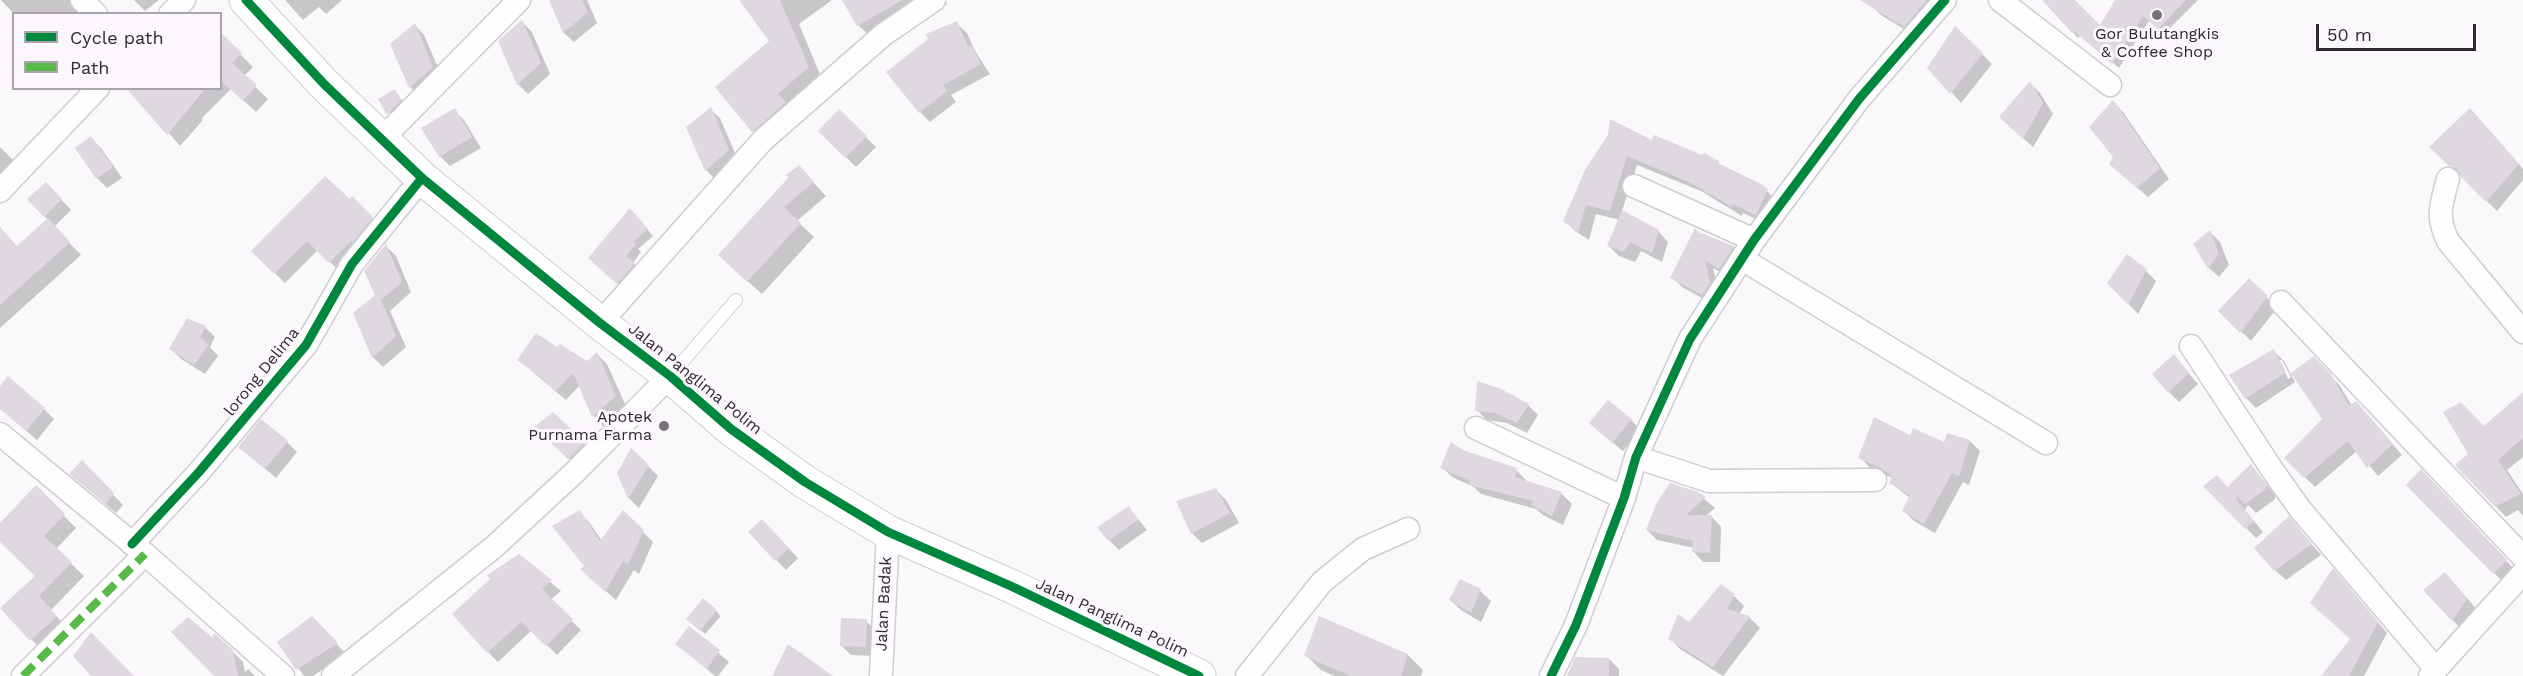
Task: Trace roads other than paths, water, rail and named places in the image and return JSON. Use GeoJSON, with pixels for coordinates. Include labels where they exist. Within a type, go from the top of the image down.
{"type":"FeatureCollection","features":[{"type":"Feature","properties":{"kind":"street"},"geometry":{"type":"LineString","coordinates":[[82,0],[94,12]]}},
{"type":"Feature","properties":{"kind":"street"},"geometry":{"type":"LineString","coordinates":[[172,12],[184,0]]}},
{"type":"Feature","properties":{"kind":"street","name":"Jalan Panglima Polim"},"geometry":{"type":"LineString","coordinates":[[246,0],[324,84],[422,178],[600,323],[670,376],[731,429],[768,456],[805,482],[888,532],[1012,587],[1199,676]]}},
{"type":"Feature","properties":{"kind":"street"},"geometry":{"type":"LineString","coordinates":[[381,140],[519,0]]}},
{"type":"Feature","properties":{"kind":"street"},"geometry":{"type":"LineString","coordinates":[[600,323],[763,140],[883,35],[933,0]]}},
{"type":"Feature","properties":{"kind":"street"},"geometry":{"type":"LineString","coordinates":[[1551,676],[1576,625],[1624,498],[1636,457],[1690,339],[1754,240],[1859,99],[1945,0]]}},
{"type":"Feature","properties":{"kind":"street"},"geometry":{"type":"LineString","coordinates":[[2000,0],[2110,85]]}},
{"type":"Feature","properties":{"kind":"street"},"geometry":{"type":"LineString","coordinates":[[0,191],[96,90]]}},
{"type":"Feature","properties":{"kind":"street","name":"lorong Delima"},"geometry":{"type":"LineString","coordinates":[[23,676],[138,549],[306,345],[352,264],[422,178]]}},
{"type":"Feature","properties":{"kind":"street"},"geometry":{"type":"LineString","coordinates":[[2448,179],[2439,211],[2448,241],[2523,332]]}},
{"type":"Feature","properties":{"kind":"street"},"geometry":{"type":"LineString","coordinates":[[1634,186],[1754,240]]}},
{"type":"Feature","properties":{"kind":"street"},"geometry":{"type":"LineString","coordinates":[[1742,259],[2046,443]]}},
{"type":"Feature","properties":{"kind":"street"},"geometry":{"type":"LineString","coordinates":[[2281,302],[2523,557]]}},
{"type":"Feature","properties":{"kind":"street"},"geometry":{"type":"LineString","coordinates":[[2191,345],[2272,471],[2433,672],[2523,573]]}},
{"type":"Feature","properties":{"kind":"street"},"geometry":{"type":"LineString","coordinates":[[333,676],[495,546],[575,472],[670,376]]}},
{"type":"Feature","properties":{"kind":"street"},"geometry":{"type":"LineString","coordinates":[[1476,428],[1624,498]]}},
{"type":"Feature","properties":{"kind":"street"},"geometry":{"type":"LineString","coordinates":[[0,434],[138,549],[283,676]]}},
{"type":"Feature","properties":{"kind":"street"},"geometry":{"type":"LineString","coordinates":[[1636,457],[1709,481],[1875,480]]}},
{"type":"Feature","properties":{"kind":"street"},"geometry":{"type":"LineString","coordinates":[[1247,676],[1322,582],[1363,549],[1408,529]]}},
{"type":"Feature","properties":{"kind":"street","name":"Jalan Badak"},"geometry":{"type":"LineString","coordinates":[[881,676],[888,532]]}},
{"type":"Feature","properties":{"kind":"lane"},"geometry":{"type":"LineString","coordinates":[[670,376],[736,300]]}},
{"type":"Feature","properties":{"kind":"place","name":"Gor Bulutangkis & Coffee Shop"},"geometry":{"type":"Point","coordinates":[2157,15]}},
{"type":"Feature","properties":{"kind":"place","name":"Apotek Purnama Farma"},"geometry":{"type":"Point","coordinates":[664,426]}}]}
